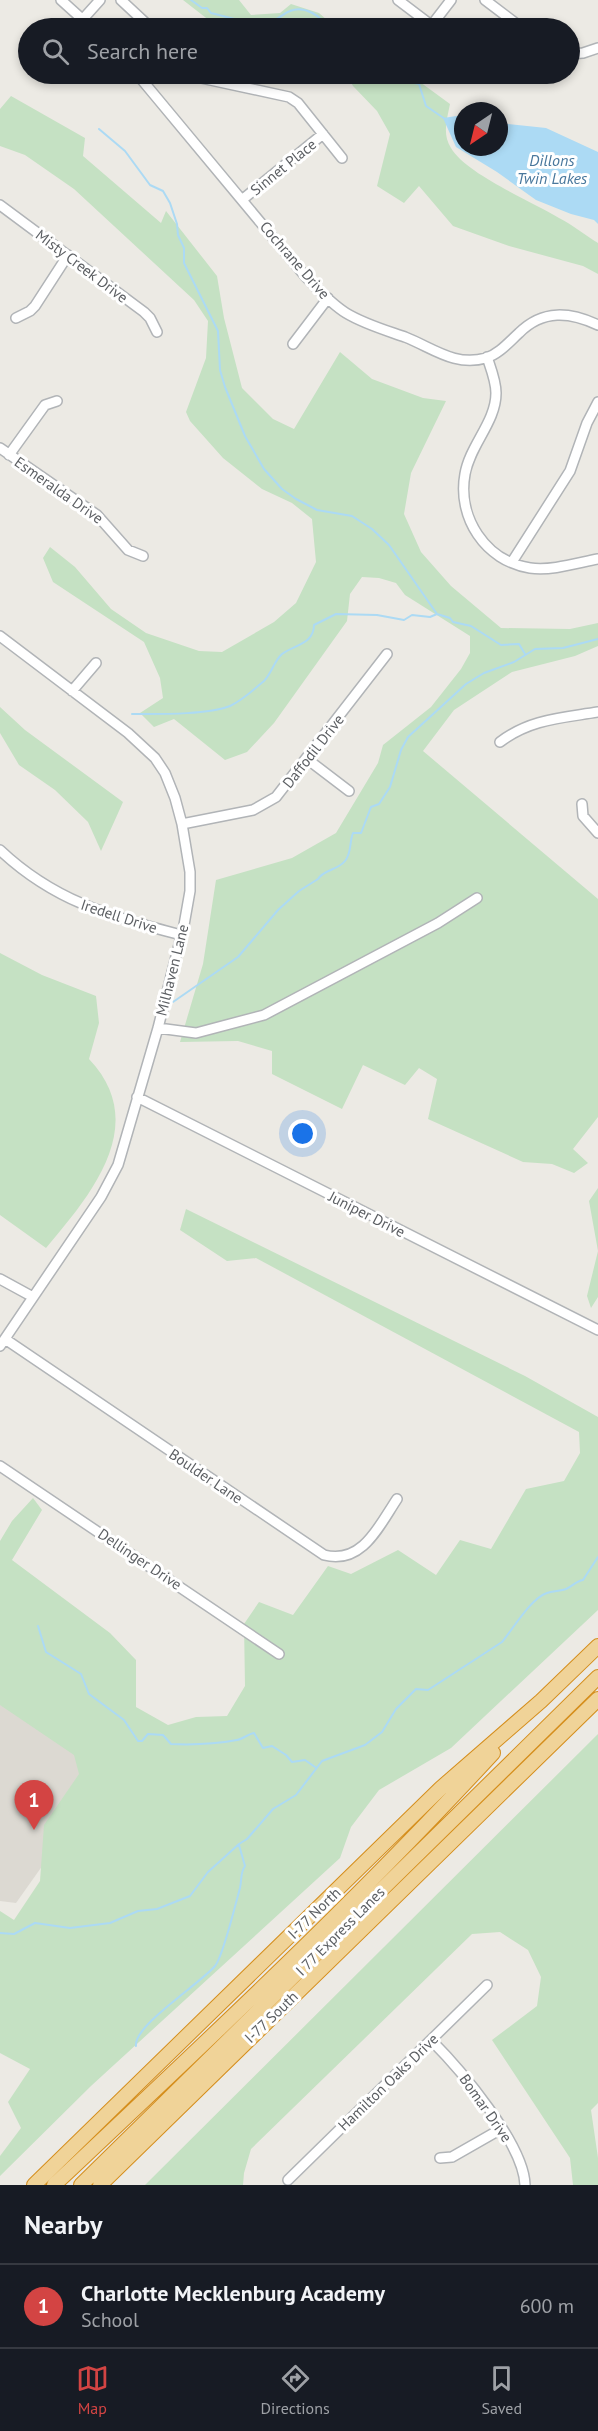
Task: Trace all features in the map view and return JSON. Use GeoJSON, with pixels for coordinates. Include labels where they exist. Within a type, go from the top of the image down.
{"type":"FeatureCollection","features":[{"type":"Feature","properties":{"kind":"highway","name":"I-77 North"},"geometry":{"type":"LineString","coordinates":[[34,2185],[441,1788],[541,1701],[598,1646]]}},
{"type":"Feature","properties":{"kind":"highway","name":"I 77 Express Lanes"},"geometry":{"type":"LineString","coordinates":[[81,2185],[598,1677]]}},
{"type":"Feature","properties":{"kind":"highway","name":"I-77 South"},"geometry":{"type":"LineString","coordinates":[[100,2185],[598,1699]]}},
{"type":"Feature","properties":{"kind":"highway","name":"I 77 Express Lanes"},"geometry":{"type":"LineString","coordinates":[[54,2185],[330,1920],[451,1799],[541,1701]]}},
{"type":"Feature","properties":{"kind":"street"},"geometry":{"type":"LineString","coordinates":[[61,0],[80,18]]}},
{"type":"Feature","properties":{"kind":"street"},"geometry":{"type":"LineString","coordinates":[[84,18],[100,0]]}},
{"type":"Feature","properties":{"kind":"street"},"geometry":{"type":"LineString","coordinates":[[121,0],[140,18]]}},
{"type":"Feature","properties":{"kind":"street"},"geometry":{"type":"LineString","coordinates":[[398,0],[421,18]]}},
{"type":"Feature","properties":{"kind":"street"},"geometry":{"type":"LineString","coordinates":[[439,18],[451,0]]}},
{"type":"Feature","properties":{"kind":"street"},"geometry":{"type":"LineString","coordinates":[[485,0],[509,18]]}},
{"type":"Feature","properties":{"kind":"street"},"geometry":{"type":"LineString","coordinates":[[580,53],[598,48]]}},
{"type":"Feature","properties":{"kind":"street","name":"Cochrane Drive"},"geometry":{"type":"LineString","coordinates":[[145,84],[290,257],[328,298],[356,318],[408,338],[443,356],[466,361],[488,357]]}},
{"type":"Feature","properties":{"kind":"street"},"geometry":{"type":"LineString","coordinates":[[229,84],[290,97],[298,103],[342,158]]}},
{"type":"Feature","properties":{"kind":"street","name":"Sinnet Place"},"geometry":{"type":"LineString","coordinates":[[243,199],[323,134]]}},
{"type":"Feature","properties":{"kind":"street","name":"Misty Creek Drive"},"geometry":{"type":"LineString","coordinates":[[0,206],[144,312],[157,332]]}},
{"type":"Feature","properties":{"kind":"street"},"geometry":{"type":"LineString","coordinates":[[16,318],[35,306],[68,255]]}},
{"type":"Feature","properties":{"kind":"street"},"geometry":{"type":"LineString","coordinates":[[293,344],[328,298]]}},
{"type":"Feature","properties":{"kind":"street"},"geometry":{"type":"LineString","coordinates":[[598,325],[571,315],[546,315],[533,321],[488,357],[494,379],[495,400],[487,424],[468,461],[464,506],[469,521],[482,541],[498,556],[512,562],[529,568],[543,568],[598,559]]}},
{"type":"Feature","properties":{"kind":"street"},"geometry":{"type":"LineString","coordinates":[[9,455],[45,405],[57,401]]}},
{"type":"Feature","properties":{"kind":"street"},"geometry":{"type":"LineString","coordinates":[[512,562],[570,471],[587,423],[598,402]]}},
{"type":"Feature","properties":{"kind":"street","name":"Esmeralda Drive"},"geometry":{"type":"LineString","coordinates":[[0,448],[97,515],[128,549],[143,556]]}},
{"type":"Feature","properties":{"kind":"street","name":"Milhaven Lane"},"geometry":{"type":"LineString","coordinates":[[0,636],[128,733],[155,758],[165,773],[182,824],[190,872],[188,905],[158,1028],[113,1176],[2,1343]]}},
{"type":"Feature","properties":{"kind":"street","name":"Daffodil Drive"},"geometry":{"type":"LineString","coordinates":[[182,824],[260,807],[284,788],[387,654]]}},
{"type":"Feature","properties":{"kind":"street"},"geometry":{"type":"LineString","coordinates":[[72,691],[96,663]]}},
{"type":"Feature","properties":{"kind":"street"},"geometry":{"type":"LineString","coordinates":[[500,742],[516,730],[530,724],[598,712]]}},
{"type":"Feature","properties":{"kind":"street"},"geometry":{"type":"LineString","coordinates":[[307,759],[349,791]]}},
{"type":"Feature","properties":{"kind":"street"},"geometry":{"type":"LineString","coordinates":[[582,804],[583,816],[598,832]]}},
{"type":"Feature","properties":{"kind":"street","name":"Iredell Drive"},"geometry":{"type":"LineString","coordinates":[[0,850],[40,883],[76,902],[109,915],[181,935]]}},
{"type":"Feature","properties":{"kind":"street"},"geometry":{"type":"LineString","coordinates":[[158,1028],[196,1033],[264,1015],[438,923],[477,898]]}},
{"type":"Feature","properties":{"kind":"street","name":"Juniper Drive"},"geometry":{"type":"LineString","coordinates":[[137,1097],[598,1330]]}},
{"type":"Feature","properties":{"kind":"street"},"geometry":{"type":"LineString","coordinates":[[0,1279],[33,1298]]}},
{"type":"Feature","properties":{"kind":"street","name":"Boulder Lane"},"geometry":{"type":"LineString","coordinates":[[2,1343],[324,1555],[349,1556],[362,1548],[397,1499]]}},
{"type":"Feature","properties":{"kind":"street","name":"Dellinger Drive"},"geometry":{"type":"LineString","coordinates":[[0,1466],[279,1654]]}},
{"type":"Feature","properties":{"kind":"street","name":"Hamilton Oaks Drive"},"geometry":{"type":"LineString","coordinates":[[288,2180],[487,1985]]}},
{"type":"Feature","properties":{"kind":"street","name":"Bomar Drive"},"geometry":{"type":"LineString","coordinates":[[431,2040],[466,2078],[501,2129],[520,2159],[525,2173],[525,2185]]}},
{"type":"Feature","properties":{"kind":"street"},"geometry":{"type":"LineString","coordinates":[[440,2158],[452,2157],[501,2129]]}},
{"type":"Feature","properties":{"kind":"shaded area"},"geometry":{"type":"Polygon","coordinates":[[[0,1679],[118,1759],[16,1903],[0,1901],[0,1679]]]}},
{"type":"Feature","properties":{"kind":"green space"},"geometry":{"type":"Polygon","coordinates":[[[183,0],[239,0],[251,15],[280,13],[291,4],[319,13],[325,18],[206,18],[183,0]]]}},
{"type":"Feature","properties":{"kind":"green space"},"geometry":{"type":"Polygon","coordinates":[[[352,84],[423,84],[450,104],[446,126],[448,143],[454,156],[457,156],[471,168],[501,187],[564,221],[598,243],[598,274],[583,266],[509,246],[453,226],[419,186],[404,203],[377,186],[390,134],[377,111],[352,84]]]}},
{"type":"Feature","properties":{"kind":"green space"},"geometry":{"type":"Polygon","coordinates":[[[11,96],[85,138],[83,156],[161,223],[166,211],[217,276],[224,318],[242,388],[273,419],[294,429],[340,352],[372,379],[423,398],[446,401],[411,473],[404,514],[421,552],[451,586],[501,628],[570,629],[598,623],[598,646],[575,656],[512,672],[454,710],[423,751],[598,899],[598,1117],[573,1149],[588,1163],[574,1173],[552,1164],[523,1162],[428,1119],[437,1079],[419,1068],[405,1085],[363,1065],[342,1109],[272,1074],[272,1051],[238,1041],[180,1042],[203,964],[216,880],[292,858],[336,833],[378,763],[383,745],[431,707],[461,669],[470,653],[470,636],[405,595],[396,583],[379,578],[362,577],[350,594],[347,621],[274,723],[247,752],[225,760],[174,719],[154,727],[140,713],[163,698],[160,678],[144,642],[53,582],[43,558],[50,547],[75,567],[111,609],[146,633],[199,651],[222,652],[274,622],[296,603],[316,562],[312,519],[292,503],[262,489],[223,458],[190,421],[186,412],[206,358],[208,321],[194,300],[74,189],[25,155],[0,146],[0,109],[11,96]]]}},
{"type":"Feature","properties":{"kind":"green space"},"geometry":{"type":"Polygon","coordinates":[[[0,707],[25,730],[123,802],[101,851],[88,822],[55,790],[19,765],[0,733],[0,707]]]}},
{"type":"Feature","properties":{"kind":"green space"},"geometry":{"type":"Polygon","coordinates":[[[0,953],[42,975],[96,996],[99,1023],[89,1059],[107,1084],[115,1108],[115,1133],[108,1158],[96,1182],[46,1248],[0,1215],[0,953]]]}},
{"type":"Feature","properties":{"kind":"green space"},"geometry":{"type":"Polygon","coordinates":[[[598,1188],[598,1251],[589,1201],[598,1188]]]}},
{"type":"Feature","properties":{"kind":"green space"},"geometry":{"type":"Polygon","coordinates":[[[186,1209],[525,1376],[598,1417],[598,1610],[451,1748],[379,1790],[351,1827],[340,1858],[91,2086],[0,2176],[0,2156],[21,2128],[8,2102],[30,2069],[0,2053],[0,1911],[14,1920],[40,1881],[44,1825],[79,1774],[74,1755],[0,1705],[0,1541],[12,1521],[33,1498],[42,1510],[12,1560],[110,1633],[136,1660],[136,1707],[168,1725],[196,1717],[227,1716],[245,1686],[244,1624],[259,1602],[293,1615],[328,1566],[351,1574],[398,1550],[436,1575],[460,1540],[491,1549],[526,1489],[564,1481],[580,1453],[579,1432],[256,1258],[227,1261],[180,1230],[186,1209]]]}},
{"type":"Feature","properties":{"kind":"green space"},"geometry":{"type":"Polygon","coordinates":[[[598,1251],[598,1297],[591,1308],[587,1296],[598,1251]]]}},
{"type":"Feature","properties":{"kind":"green space"},"geometry":{"type":"Polygon","coordinates":[[[598,1734],[598,2103],[591,2110],[598,2158],[598,2185],[573,2185],[570,2158],[492,2040],[537,2006],[541,1977],[528,1950],[500,1932],[472,1934],[251,2149],[243,2185],[145,2185],[598,1734]]]}},
{"type":"Feature","properties":{"kind":"water","name":"Dillons Twin Lakes"},"geometry":{"type":"Polygon","coordinates":[[[454,116],[454,143],[443,118],[454,116]]]}},
{"type":"Feature","properties":{"kind":"water","name":"Dillons Twin Lakes"},"geometry":{"type":"Polygon","coordinates":[[[508,124],[546,128],[598,152],[598,224],[594,220],[571,214],[536,200],[471,156],[508,156],[508,124]]]}},
{"type":"Feature","properties":{"kind":"waterway"},"geometry":{"type":"LineString","coordinates":[[191,0],[202,8],[207,8],[211,13],[231,18]]}},
{"type":"Feature","properties":{"kind":"waterway"},"geometry":{"type":"LineString","coordinates":[[277,18],[301,9],[320,18]]}},
{"type":"Feature","properties":{"kind":"waterway"},"geometry":{"type":"LineString","coordinates":[[419,84],[426,106],[445,119]]}},
{"type":"Feature","properties":{"kind":"waterway"},"geometry":{"type":"LineString","coordinates":[[99,129],[125,151],[150,185],[163,191],[170,203],[178,235],[184,248],[184,263],[218,331],[220,370],[225,387],[245,436],[264,469],[282,489],[296,499],[317,510],[352,516],[372,529],[389,545],[437,614]]}},
{"type":"Feature","properties":{"kind":"waterway"},"geometry":{"type":"LineString","coordinates":[[132,714],[196,712],[230,706],[244,698],[264,681],[282,654],[307,640],[311,636],[314,625],[336,614],[377,615],[404,620],[412,615],[430,617],[437,614],[450,618],[453,622],[471,626],[501,645],[519,644],[525,654]]}},
{"type":"Feature","properties":{"kind":"waterway"},"geometry":{"type":"LineString","coordinates":[[173,1002],[238,957],[278,910],[299,891],[345,861],[349,854],[353,833],[361,833],[371,807],[379,804],[390,787],[401,750],[408,737],[466,684],[484,673],[514,662],[535,649],[563,648],[598,639]]}},
{"type":"Feature","properties":{"kind":"waterway"},"geometry":{"type":"LineString","coordinates":[[0,1933],[14,1934],[35,1923],[70,1928],[110,1923],[138,1911],[157,1909],[190,1896],[208,1872],[247,1839],[273,1809],[296,1795],[322,1761],[365,1745],[382,1732],[396,1709],[416,1689],[428,1690],[502,1642],[535,1601],[547,1593],[566,1589],[583,1580],[598,1557]]}},
{"type":"Feature","properties":{"kind":"waterway"},"geometry":{"type":"LineString","coordinates":[[38,1626],[46,1652],[81,1674],[89,1694],[124,1720],[138,1741],[142,1741],[148,1734],[163,1735],[171,1744],[204,1744],[237,1740],[254,1733],[263,1748],[272,1746],[292,1762],[305,1760],[315,1767]]}},
{"type":"Feature","properties":{"kind":"waterway"},"geometry":{"type":"LineString","coordinates":[[136,2046],[145,2027],[218,1961],[229,1929],[245,1866],[239,1845]]}},
{"type":"Feature","properties":{"kind":"place","name":"Charlotte Mecklenburg Academy"},"geometry":{"type":"Point","coordinates":[34,1830]}}]}
